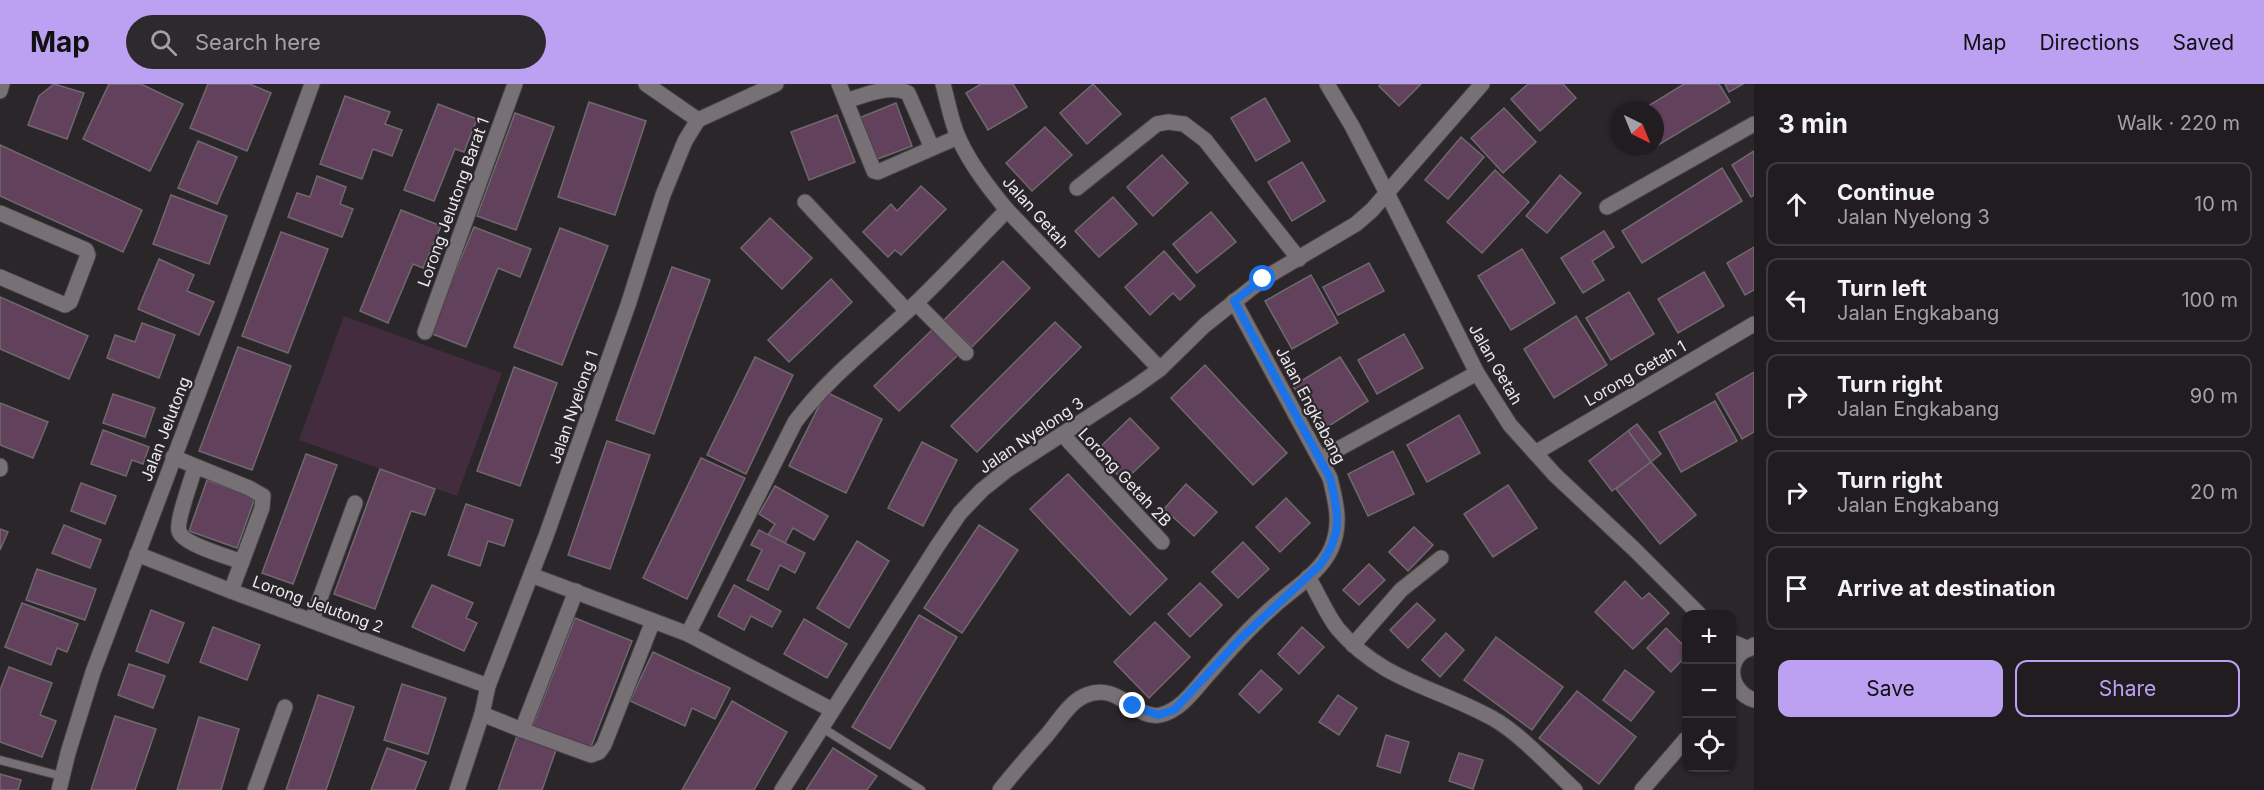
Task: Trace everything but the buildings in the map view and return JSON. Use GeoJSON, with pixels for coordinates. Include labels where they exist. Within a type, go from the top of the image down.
{"type":"FeatureCollection","features":[{"type":"Feature","properties":{"kind":"street"},"geometry":{"type":"LineString","coordinates":[[0,91],[2,84]]}},
{"type":"Feature","properties":{"kind":"street","name":"Jalan Jelutong"},"geometry":{"type":"LineString","coordinates":[[60,783],[93,672],[228,315],[312,84]]}},
{"type":"Feature","properties":{"kind":"street","name":"Lorong Jelutong Barat 1"},"geometry":{"type":"LineString","coordinates":[[425,332],[515,84]]}},
{"type":"Feature","properties":{"kind":"street"},"geometry":{"type":"LineString","coordinates":[[646,84],[698,120],[776,84]]}},
{"type":"Feature","properties":{"kind":"street"},"geometry":{"type":"LineString","coordinates":[[839,84],[874,171],[878,172],[958,137]]}},
{"type":"Feature","properties":{"kind":"street","name":"Jalan Getah"},"geometry":{"type":"LineString","coordinates":[[943,84],[958,137],[971,161],[1007,210],[1160,369]]}},
{"type":"Feature","properties":{"kind":"street","name":"Jalan Getah"},"geometry":{"type":"LineString","coordinates":[[1327,84],[1352,126],[1477,373],[1510,424],[1535,453],[1693,610]]}},
{"type":"Feature","properties":{"kind":"street","name":"Jalan Nyelong 3"},"geometry":{"type":"LineString","coordinates":[[782,790],[960,513],[982,490],[1007,470],[1160,369],[1205,325],[1263,279],[1356,224],[1372,210],[1482,84]]}},
{"type":"Feature","properties":{"kind":"street"},"geometry":{"type":"LineString","coordinates":[[846,101],[884,89],[903,90],[908,93],[932,148]]}},
{"type":"Feature","properties":{"kind":"street","name":"Jalan Nyelong 1"},"geometry":{"type":"LineString","coordinates":[[457,790],[482,714],[488,686],[546,536],[628,305],[673,168],[685,141],[698,120]]}},
{"type":"Feature","properties":{"kind":"street"},"geometry":{"type":"LineString","coordinates":[[1077,188],[1157,124],[1168,122],[1184,124],[1205,140],[1299,259]]}},
{"type":"Feature","properties":{"kind":"street"},"geometry":{"type":"LineString","coordinates":[[1607,207],[1754,124]]}},
{"type":"Feature","properties":{"kind":"street"},"geometry":{"type":"LineString","coordinates":[[805,202],[911,307],[966,353]]}},
{"type":"Feature","properties":{"kind":"street"},"geometry":{"type":"LineString","coordinates":[[688,634],[795,422],[812,399],[833,377],[911,307],[1007,210]]}},
{"type":"Feature","properties":{"kind":"street"},"geometry":{"type":"LineString","coordinates":[[0,213],[86,250],[88,255],[70,302],[65,305],[0,277]]}},
{"type":"Feature","properties":{"kind":"street","name":"Jalan Engkabang"},"geometry":{"type":"LineString","coordinates":[[1000,790],[1062,716],[1083,696],[1101,691],[1114,694],[1133,706],[1158,715],[1174,710],[1241,638],[1308,577],[1330,552],[1337,536],[1338,507],[1330,478],[1234,301]]}},
{"type":"Feature","properties":{"kind":"street","name":"Lorong Getah 1"},"geometry":{"type":"LineString","coordinates":[[1535,453],[1754,324]]}},
{"type":"Feature","properties":{"kind":"street"},"geometry":{"type":"LineString","coordinates":[[1320,459],[1477,373]]}},
{"type":"Feature","properties":{"kind":"street","name":"Lorong Getah 2B"},"geometry":{"type":"LineString","coordinates":[[1063,435],[1162,542]]}},
{"type":"Feature","properties":{"kind":"street"},"geometry":{"type":"LineString","coordinates":[[173,457],[263,496],[262,508],[231,591]]}},
{"type":"Feature","properties":{"kind":"street"},"geometry":{"type":"LineString","coordinates":[[195,467],[178,531],[182,537],[197,545],[242,561]]}},
{"type":"Feature","properties":{"kind":"street"},"geometry":{"type":"LineString","coordinates":[[312,620],[355,503]]}},
{"type":"Feature","properties":{"kind":"street","name":"Lorong Jelutong 2"},"geometry":{"type":"LineString","coordinates":[[136,554],[488,686]]}},
{"type":"Feature","properties":{"kind":"street"},"geometry":{"type":"LineString","coordinates":[[1353,645],[1401,590],[1441,558]]}},
{"type":"Feature","properties":{"kind":"street"},"geometry":{"type":"LineString","coordinates":[[531,575],[688,634],[832,710]]}},
{"type":"Feature","properties":{"kind":"street"},"geometry":{"type":"LineString","coordinates":[[1308,577],[1337,627],[1353,645],[1382,669],[1414,685],[1494,718],[1575,790]]}},
{"type":"Feature","properties":{"kind":"street"},"geometry":{"type":"LineString","coordinates":[[522,730],[576,591]]}},
{"type":"Feature","properties":{"kind":"street"},"geometry":{"type":"LineString","coordinates":[[482,714],[591,755],[599,752],[604,746],[652,621]]}},
{"type":"Feature","properties":{"kind":"street"},"geometry":{"type":"LineString","coordinates":[[1736,643],[1752,647]]}},
{"type":"Feature","properties":{"kind":"street"},"geometry":{"type":"LineString","coordinates":[[1735,664],[1752,647]]}},
{"type":"Feature","properties":{"kind":"street"},"geometry":{"type":"LineString","coordinates":[[1736,684],[1740,693],[1754,700]]}},
{"type":"Feature","properties":{"kind":"street"},"geometry":{"type":"LineString","coordinates":[[1736,702],[1754,700]]}},
{"type":"Feature","properties":{"kind":"street"},"geometry":{"type":"LineString","coordinates":[[255,790],[285,707]]}},
{"type":"Feature","properties":{"kind":"street"},"geometry":{"type":"LineString","coordinates":[[1642,790],[1682,744]]}},
{"type":"Feature","properties":{"kind":"lane"},"geometry":{"type":"LineString","coordinates":[[821,727],[921,790]]}},
{"type":"Feature","properties":{"kind":"lane"},"geometry":{"type":"LineString","coordinates":[[0,760],[60,783]]}},
{"type":"Feature","properties":{"kind":"shaded area"},"geometry":{"type":"Polygon","coordinates":[[[344,316],[502,373],[457,496],[299,440],[344,316]]]}},
{"type":"Feature","properties":{"kind":"route"},"geometry":{"type":"LineString","coordinates":[[1133,706],[1158,715],[1174,710],[1241,638],[1320,565],[1330,552],[1337,536],[1338,507],[1330,478],[1234,301],[1263,279]]}}]}
